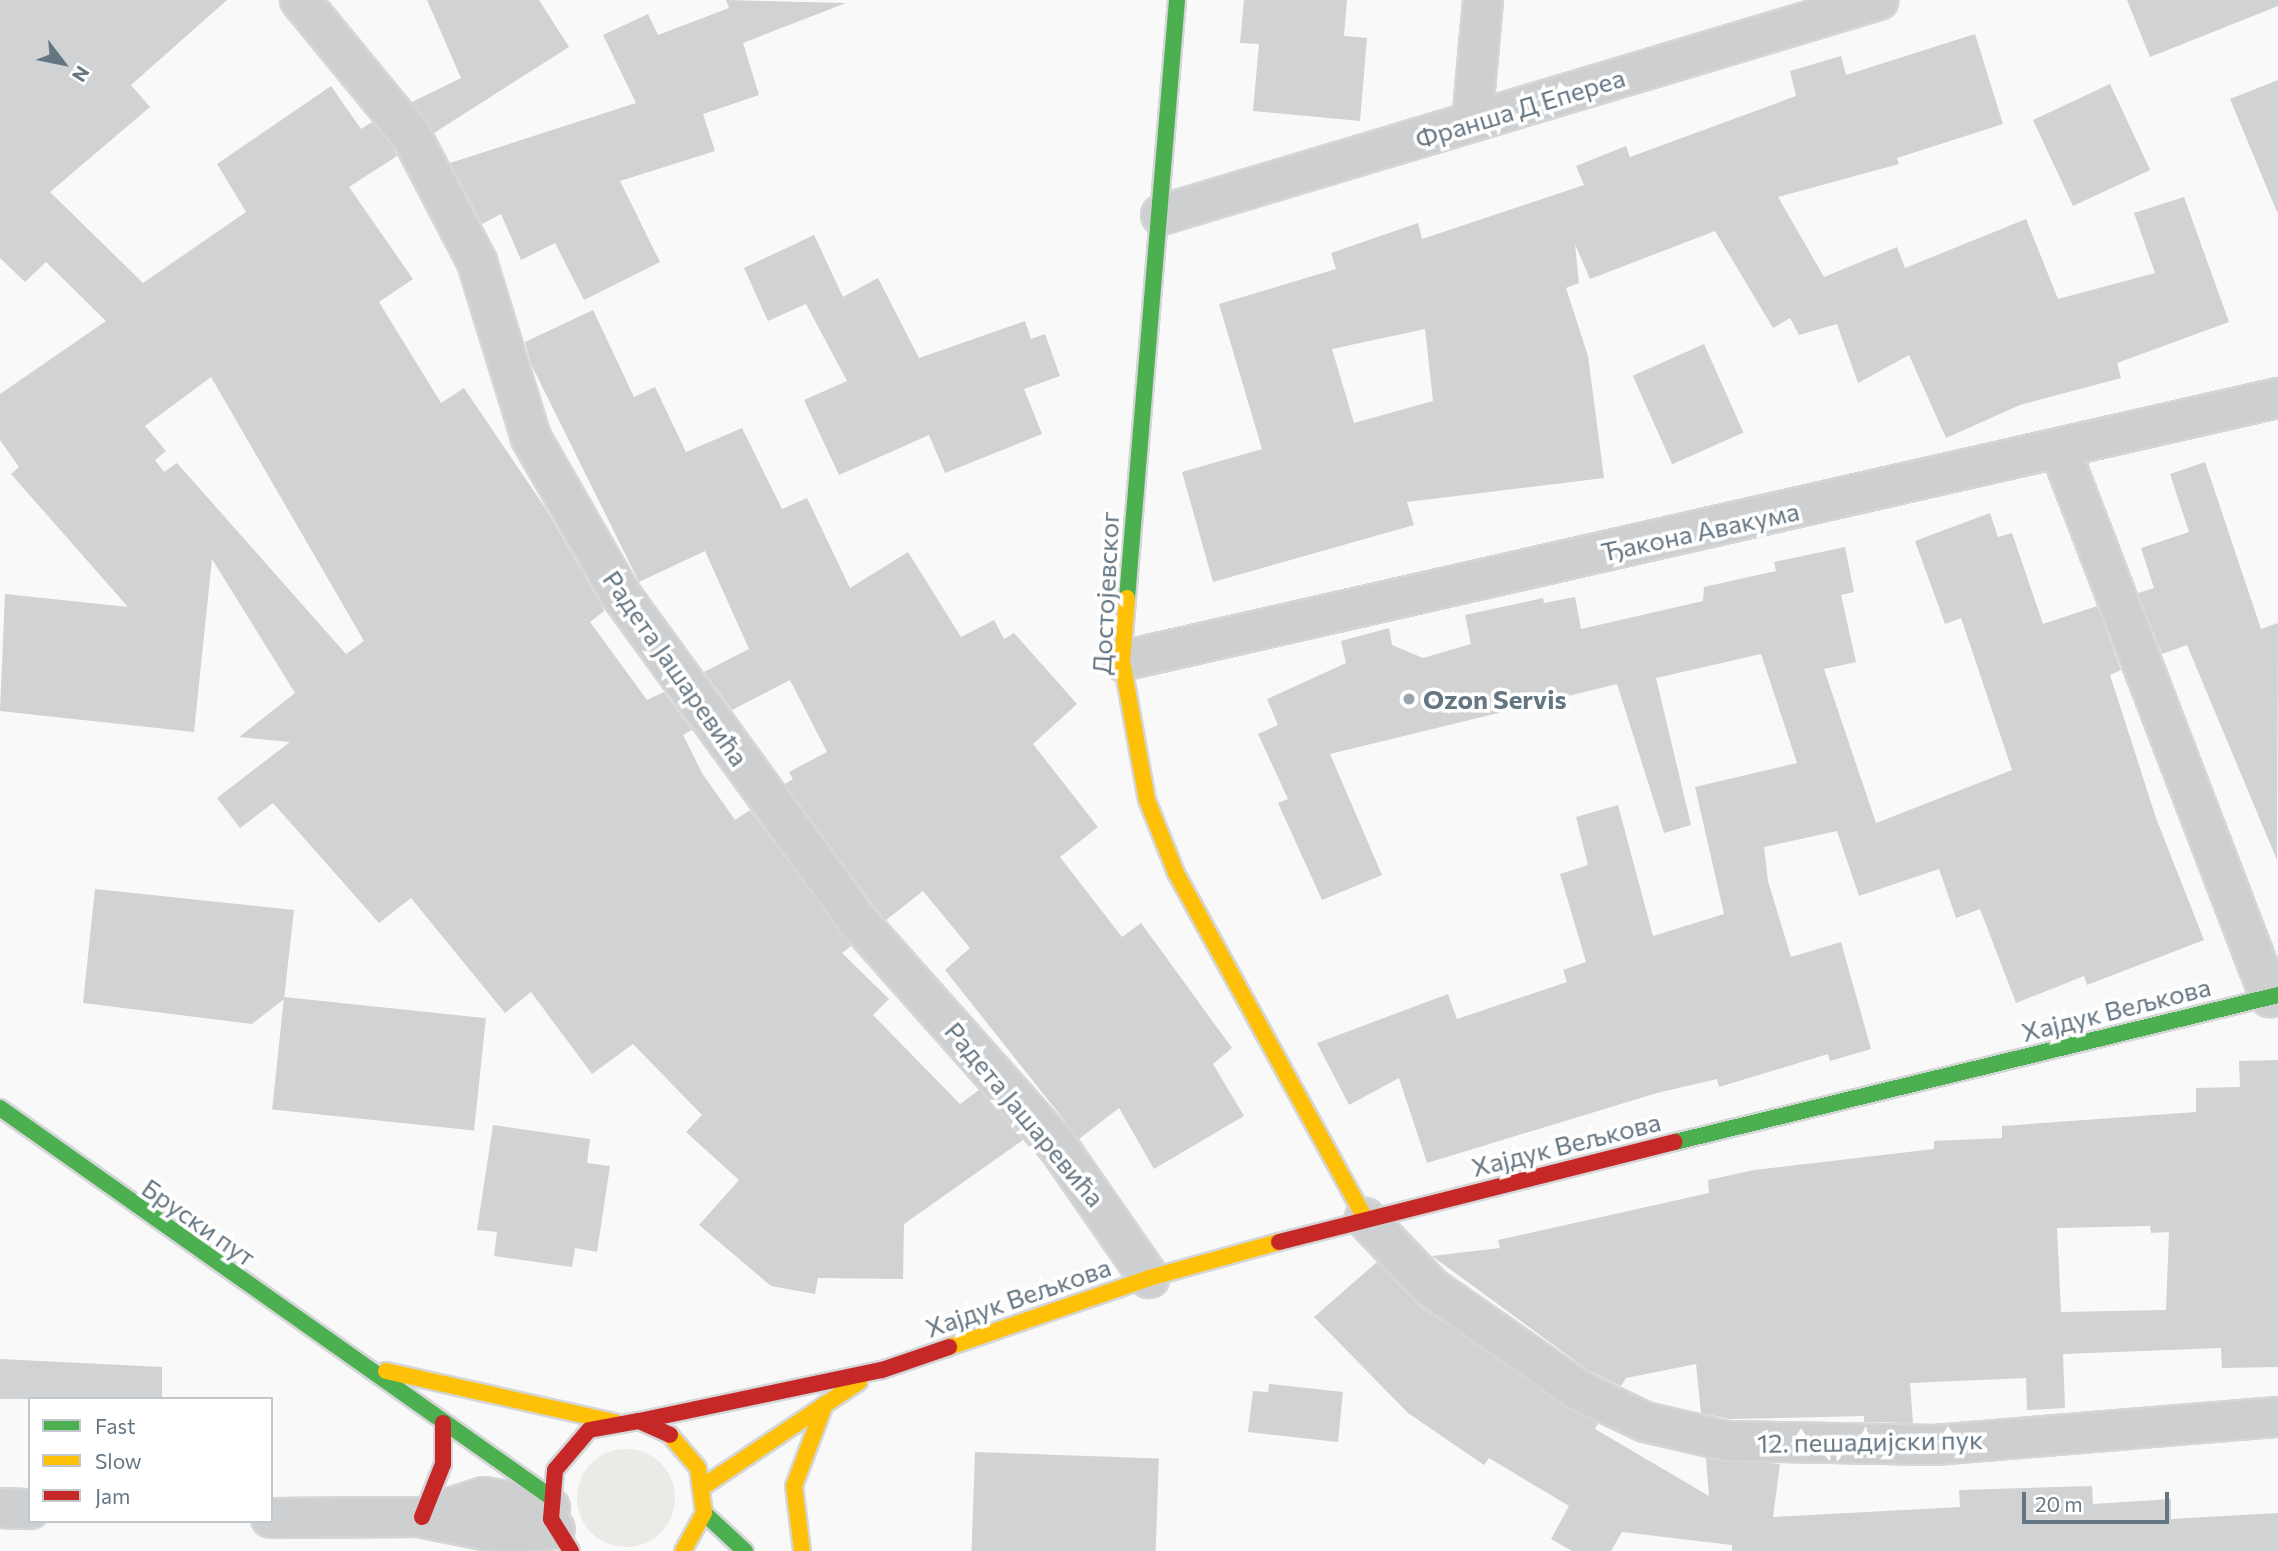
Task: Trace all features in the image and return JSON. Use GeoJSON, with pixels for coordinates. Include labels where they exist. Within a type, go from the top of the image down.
{"type":"FeatureCollection","features":[{"type":"Feature","properties":{"kind":"street","name":"Радета Јашаревића"},"geometry":{"type":"LineString","coordinates":[[300,0],[411,135],[477,262],[531,438],[621,595],[857,920],[1057,1145],[1149,1278]]}},
{"type":"Feature","properties":{"kind":"street","name":"Достојевског"},"geometry":{"type":"LineString","coordinates":[[1177,0],[1122,661],[1140,777],[1160,837],[1365,1219]]}},
{"type":"Feature","properties":{"kind":"street"},"geometry":{"type":"LineString","coordinates":[[1472,122],[1483,0]]}},
{"type":"Feature","properties":{"kind":"street","name":"Франша Д Епереа"},"geometry":{"type":"LineString","coordinates":[[1161,215],[1879,0]]}},
{"type":"Feature","properties":{"kind":"street","name":"Ђакона Авакума"},"geometry":{"type":"LineString","coordinates":[[1122,661],[2061,452],[2278,398]]}},
{"type":"Feature","properties":{"kind":"street"},"geometry":{"type":"LineString","coordinates":[[2061,452],[2274,996]]}},
{"type":"Feature","properties":{"kind":"street","name":"Хајдук Вељкова"},"geometry":{"type":"LineString","coordinates":[[874,1372],[1149,1278],[1365,1219],[2274,996]]}},
{"type":"Feature","properties":{"kind":"street","name":"Бруски пут"},"geometry":{"type":"LineString","coordinates":[[0,1108],[234,1278],[374,1369],[443,1423],[556,1529]]}},
{"type":"Feature","properties":{"kind":"street","name":"12. пешадијски пук"},"geometry":{"type":"LineString","coordinates":[[1365,1219],[1432,1289],[1578,1390],[1646,1422],[1727,1441],[1936,1445],[2278,1417]]}},
{"type":"Feature","properties":{"kind":"street","name":"Бруски пут"},"geometry":{"type":"LineString","coordinates":[[374,1369],[615,1422]]}},
{"type":"Feature","properties":{"kind":"street"},"geometry":{"type":"LineString","coordinates":[[704,1486],[874,1372]]}},
{"type":"Feature","properties":{"kind":"street"},"geometry":{"type":"LineString","coordinates":[[273,1518],[422,1517],[505,1534],[556,1529],[569,1447],[589,1430],[615,1422],[639,1421],[874,1372]]}},
{"type":"Feature","properties":{"kind":"street"},"geometry":{"type":"LineString","coordinates":[[802,1551],[794,1486],[825,1404]]}},
{"type":"Feature","properties":{"kind":"street"},"geometry":{"type":"LineString","coordinates":[[639,1421],[689,1450],[704,1486],[704,1513],[684,1551]]}},
{"type":"Feature","properties":{"kind":"street"},"geometry":{"type":"LineString","coordinates":[[422,1517],[443,1464],[443,1423]]}},
{"type":"Feature","properties":{"kind":"street"},"geometry":{"type":"LineString","coordinates":[[0,1508],[28,1509]]}},
{"type":"Feature","properties":{"kind":"street"},"geometry":{"type":"LineString","coordinates":[[704,1513],[745,1551]]}},
{"type":"Feature","properties":{"kind":"shaded area"},"geometry":{"type":"Polygon","coordinates":[[[626,1449],[645,1453],[661,1463],[671,1479],[675,1498],[671,1517],[661,1533],[645,1543],[626,1547],[607,1543],[591,1533],[581,1517],[577,1498],[581,1479],[591,1463],[607,1453],[626,1449]]]}},
{"type":"Feature","properties":{"kind":"building"},"geometry":{"type":"Polygon","coordinates":[[[0,0],[227,0],[131,85],[150,107],[50,192],[143,283],[246,212],[217,164],[331,86],[361,129],[372,122],[393,147],[397,156],[349,187],[413,279],[379,302],[441,403],[464,388],[546,509],[601,604],[604,611],[590,622],[647,700],[664,692],[692,730],[683,735],[702,773],[735,820],[750,810],[851,946],[842,953],[889,999],[873,1015],[960,1104],[979,1090],[1023,1140],[904,1224],[903,1279],[818,1278],[815,1294],[771,1286],[699,1225],[739,1180],[686,1132],[702,1115],[633,1044],[592,1074],[531,992],[505,1013],[411,898],[379,923],[273,803],[240,828],[217,798],[290,742],[239,737],[295,693],[212,559],[194,732],[0,711],[5,594],[128,607],[11,474],[19,467],[0,440],[0,394],[106,321],[46,262],[25,282],[0,258],[0,0]],[[211,377],[145,426],[166,451],[155,460],[164,472],[177,463],[346,654],[364,641],[211,377]]]}},
{"type":"Feature","properties":{"kind":"building"},"geometry":{"type":"Polygon","coordinates":[[[427,0],[539,0],[569,47],[434,133],[412,102],[461,78],[427,0]]]}},
{"type":"Feature","properties":{"kind":"building"},"geometry":{"type":"Polygon","coordinates":[[[726,0],[846,3],[743,43],[759,95],[703,114],[715,151],[620,181],[660,262],[584,300],[555,243],[521,260],[501,214],[482,224],[450,163],[636,103],[603,35],[648,14],[658,35],[729,8],[726,0]]]}},
{"type":"Feature","properties":{"kind":"building"},"geometry":{"type":"Polygon","coordinates":[[[1244,0],[1347,0],[1344,36],[1367,38],[1360,121],[1253,111],[1259,44],[1240,43],[1244,0]]]}},
{"type":"Feature","properties":{"kind":"building"},"geometry":{"type":"Polygon","coordinates":[[[2127,0],[2278,0],[2278,6],[2150,57],[2127,0]]]}},
{"type":"Feature","properties":{"kind":"building"},"geometry":{"type":"Polygon","coordinates":[[[1975,34],[2003,124],[1897,158],[1899,164],[1778,197],[1824,277],[1897,247],[1905,268],[2026,219],[2058,299],[2155,273],[2134,213],[2184,197],[2229,322],[2117,363],[2121,378],[2020,405],[1946,438],[1909,355],[1858,383],[1837,324],[1799,335],[1790,318],[1773,328],[1715,231],[1590,279],[1575,244],[1579,283],[1566,288],[1588,356],[1604,478],[1407,502],[1414,525],[1213,582],[1182,472],[1262,449],[1219,304],[1336,269],[1331,253],[1418,223],[1422,239],[1584,185],[1576,166],[1626,146],[1630,157],[1796,96],[1790,71],[1841,56],[1846,75],[1975,34]],[[1425,329],[1332,349],[1354,423],[1433,401],[1425,329]]]}},
{"type":"Feature","properties":{"kind":"building"},"geometry":{"type":"Polygon","coordinates":[[[2278,80],[2278,212],[2277,212],[2230,99],[2278,80]]]}},
{"type":"Feature","properties":{"kind":"building"},"geometry":{"type":"Polygon","coordinates":[[[2110,84],[2150,170],[2073,206],[2033,120],[2110,84]]]}},
{"type":"Feature","properties":{"kind":"building"},"geometry":{"type":"Polygon","coordinates":[[[814,235],[843,297],[878,278],[919,358],[1025,321],[1031,339],[1045,334],[1060,376],[1024,389],[1042,434],[945,473],[929,435],[839,475],[804,400],[847,381],[806,304],[768,321],[744,268],[814,235]]]}},
{"type":"Feature","properties":{"kind":"building"},"geometry":{"type":"Polygon","coordinates":[[[593,310],[634,397],[655,387],[686,452],[742,428],[782,509],[807,498],[850,588],[908,552],[961,637],[994,620],[1004,639],[1014,633],[1077,704],[1033,744],[1098,827],[1060,857],[1122,937],[1141,923],[1232,1048],[1213,1064],[1244,1116],[1154,1169],[1119,1108],[1079,1139],[945,970],[970,948],[923,891],[886,920],[874,906],[785,784],[793,779],[789,772],[827,752],[790,680],[732,710],[704,672],[749,649],[705,551],[639,582],[531,364],[525,342],[593,310]]]}},
{"type":"Feature","properties":{"kind":"building"},"geometry":{"type":"Polygon","coordinates":[[[1704,344],[1743,433],[1672,464],[1633,376],[1704,344]]]}},
{"type":"Feature","properties":{"kind":"building"},"geometry":{"type":"Polygon","coordinates":[[[2205,462],[2261,629],[2278,623],[2277,860],[2187,645],[2162,654],[2138,593],[2154,588],[2141,548],[2189,532],[2170,474],[2205,462]]]}},
{"type":"Feature","properties":{"kind":"building"},"geometry":{"type":"Polygon","coordinates":[[[1990,513],[1998,537],[2012,533],[2043,624],[2097,606],[2121,670],[2110,675],[2156,818],[2204,940],[2087,985],[2084,976],[2016,1003],[1980,909],[1956,918],[1939,869],[1859,896],[1837,831],[1764,847],[1768,881],[1791,957],[1841,942],[1871,1049],[1830,1061],[1828,1054],[1719,1087],[1717,1079],[1657,1093],[1427,1163],[1399,1078],[1349,1105],[1317,1043],[1448,994],[1457,1019],[1567,982],[1563,970],[1586,962],[1560,874],[1588,865],[1576,817],[1618,805],[1653,936],[1724,914],[1695,787],[1797,763],[1761,654],[1656,678],[1691,825],[1664,833],[1617,684],[1330,754],[1382,875],[1322,900],[1278,803],[1288,799],[1258,734],[1278,725],[1267,699],[1346,663],[1341,641],[1389,628],[1392,645],[1423,658],[1471,644],[1465,615],[1543,598],[1544,603],[1575,597],[1581,629],[1703,601],[1704,587],[1776,571],[1774,562],[1845,547],[1854,592],[1841,595],[1856,662],[1824,669],[1876,823],[2012,770],[1961,618],[1945,624],[1915,541],[1990,513]]]}},
{"type":"Feature","properties":{"kind":"building"},"geometry":{"type":"Polygon","coordinates":[[[95,889],[294,910],[284,999],[252,1024],[83,1003],[95,889]]]}},
{"type":"Feature","properties":{"kind":"building"},"geometry":{"type":"Polygon","coordinates":[[[284,997],[486,1018],[474,1131],[272,1109],[284,997]]]}},
{"type":"Feature","properties":{"kind":"building"},"geometry":{"type":"Polygon","coordinates":[[[2278,1060],[2278,1367],[2222,1368],[2221,1348],[2063,1354],[2065,1408],[2027,1410],[2026,1378],[1910,1383],[1913,1423],[1864,1422],[1864,1416],[1730,1419],[1701,1413],[1696,1364],[1626,1378],[1621,1386],[1589,1371],[1432,1256],[1500,1248],[1498,1240],[1709,1193],[1708,1180],[1754,1170],[1934,1149],[1934,1141],[2002,1138],[2002,1126],[2196,1112],[2196,1088],[2240,1087],[2239,1061],[2278,1060]],[[2150,1226],[2057,1228],[2061,1312],[2166,1310],[2169,1232],[2151,1233],[2150,1226]]]}},
{"type":"Feature","properties":{"kind":"building"},"geometry":{"type":"Polygon","coordinates":[[[493,1125],[590,1139],[587,1163],[610,1166],[597,1252],[575,1248],[572,1267],[494,1256],[497,1232],[477,1230],[493,1125]]]}},
{"type":"Feature","properties":{"kind":"building"},"geometry":{"type":"Polygon","coordinates":[[[1377,1262],[1419,1306],[1598,1424],[1595,1429],[1709,1496],[1706,1458],[1780,1464],[1773,1517],[1960,1507],[1959,1490],[2092,1486],[2093,1504],[2171,1499],[2171,1519],[2278,1513],[2278,1551],[1732,1551],[1732,1545],[1622,1532],[1611,1551],[1572,1551],[1551,1539],[1569,1506],[1489,1458],[1484,1465],[1408,1413],[1314,1317],[1377,1262]]]}},
{"type":"Feature","properties":{"kind":"building"},"geometry":{"type":"Polygon","coordinates":[[[0,1359],[162,1367],[162,1397],[0,1399],[0,1359]]]}},
{"type":"Feature","properties":{"kind":"building"},"geometry":{"type":"Polygon","coordinates":[[[1269,1384],[1343,1392],[1338,1442],[1248,1432],[1253,1391],[1268,1392],[1269,1384]]]}},
{"type":"Feature","properties":{"kind":"building"},"geometry":{"type":"Polygon","coordinates":[[[975,1452],[1159,1458],[1156,1551],[972,1551],[975,1452]]]}},
{"type":"Feature","properties":{"kind":"traffic: fast"},"geometry":{"type":"LineString","coordinates":[[1127,598],[1177,0]]}},
{"type":"Feature","properties":{"kind":"traffic: fast"},"geometry":{"type":"LineString","coordinates":[[1675,1142],[2278,995]]}},
{"type":"Feature","properties":{"kind":"traffic: fast"},"geometry":{"type":"LineString","coordinates":[[0,1108],[549,1496]]}},
{"type":"Feature","properties":{"kind":"traffic: fast"},"geometry":{"type":"LineString","coordinates":[[704,1513],[745,1551]]}},
{"type":"Feature","properties":{"kind":"traffic: slow"},"geometry":{"type":"LineString","coordinates":[[1127,598],[1122,661],[1147,800],[1176,873],[1365,1218]]}},
{"type":"Feature","properties":{"kind":"traffic: slow"},"geometry":{"type":"LineString","coordinates":[[949,1347],[1149,1278],[1279,1242]]}},
{"type":"Feature","properties":{"kind":"traffic: slow"},"geometry":{"type":"LineString","coordinates":[[386,1371],[615,1422]]}},
{"type":"Feature","properties":{"kind":"traffic: slow"},"geometry":{"type":"LineString","coordinates":[[704,1486],[859,1382]]}},
{"type":"Feature","properties":{"kind":"traffic: slow"},"geometry":{"type":"LineString","coordinates":[[802,1551],[794,1486],[825,1404]]}},
{"type":"Feature","properties":{"kind":"traffic: slow"},"geometry":{"type":"LineString","coordinates":[[670,1435],[698,1468],[704,1513],[683,1551]]}},
{"type":"Feature","properties":{"kind":"traffic: jam"},"geometry":{"type":"LineString","coordinates":[[1279,1242],[1675,1142]]}},
{"type":"Feature","properties":{"kind":"traffic: jam"},"geometry":{"type":"LineString","coordinates":[[639,1421],[882,1370],[949,1347]]}},
{"type":"Feature","properties":{"kind":"traffic: jam"},"geometry":{"type":"LineString","coordinates":[[571,1551],[551,1519],[555,1470],[589,1430],[639,1421],[670,1435]]}},
{"type":"Feature","properties":{"kind":"traffic: jam"},"geometry":{"type":"LineString","coordinates":[[422,1517],[443,1464],[443,1423]]}},
{"type":"Feature","properties":{"kind":"place","name":"Ozon Servis"},"geometry":{"type":"Point","coordinates":[1409,699]}}]}
